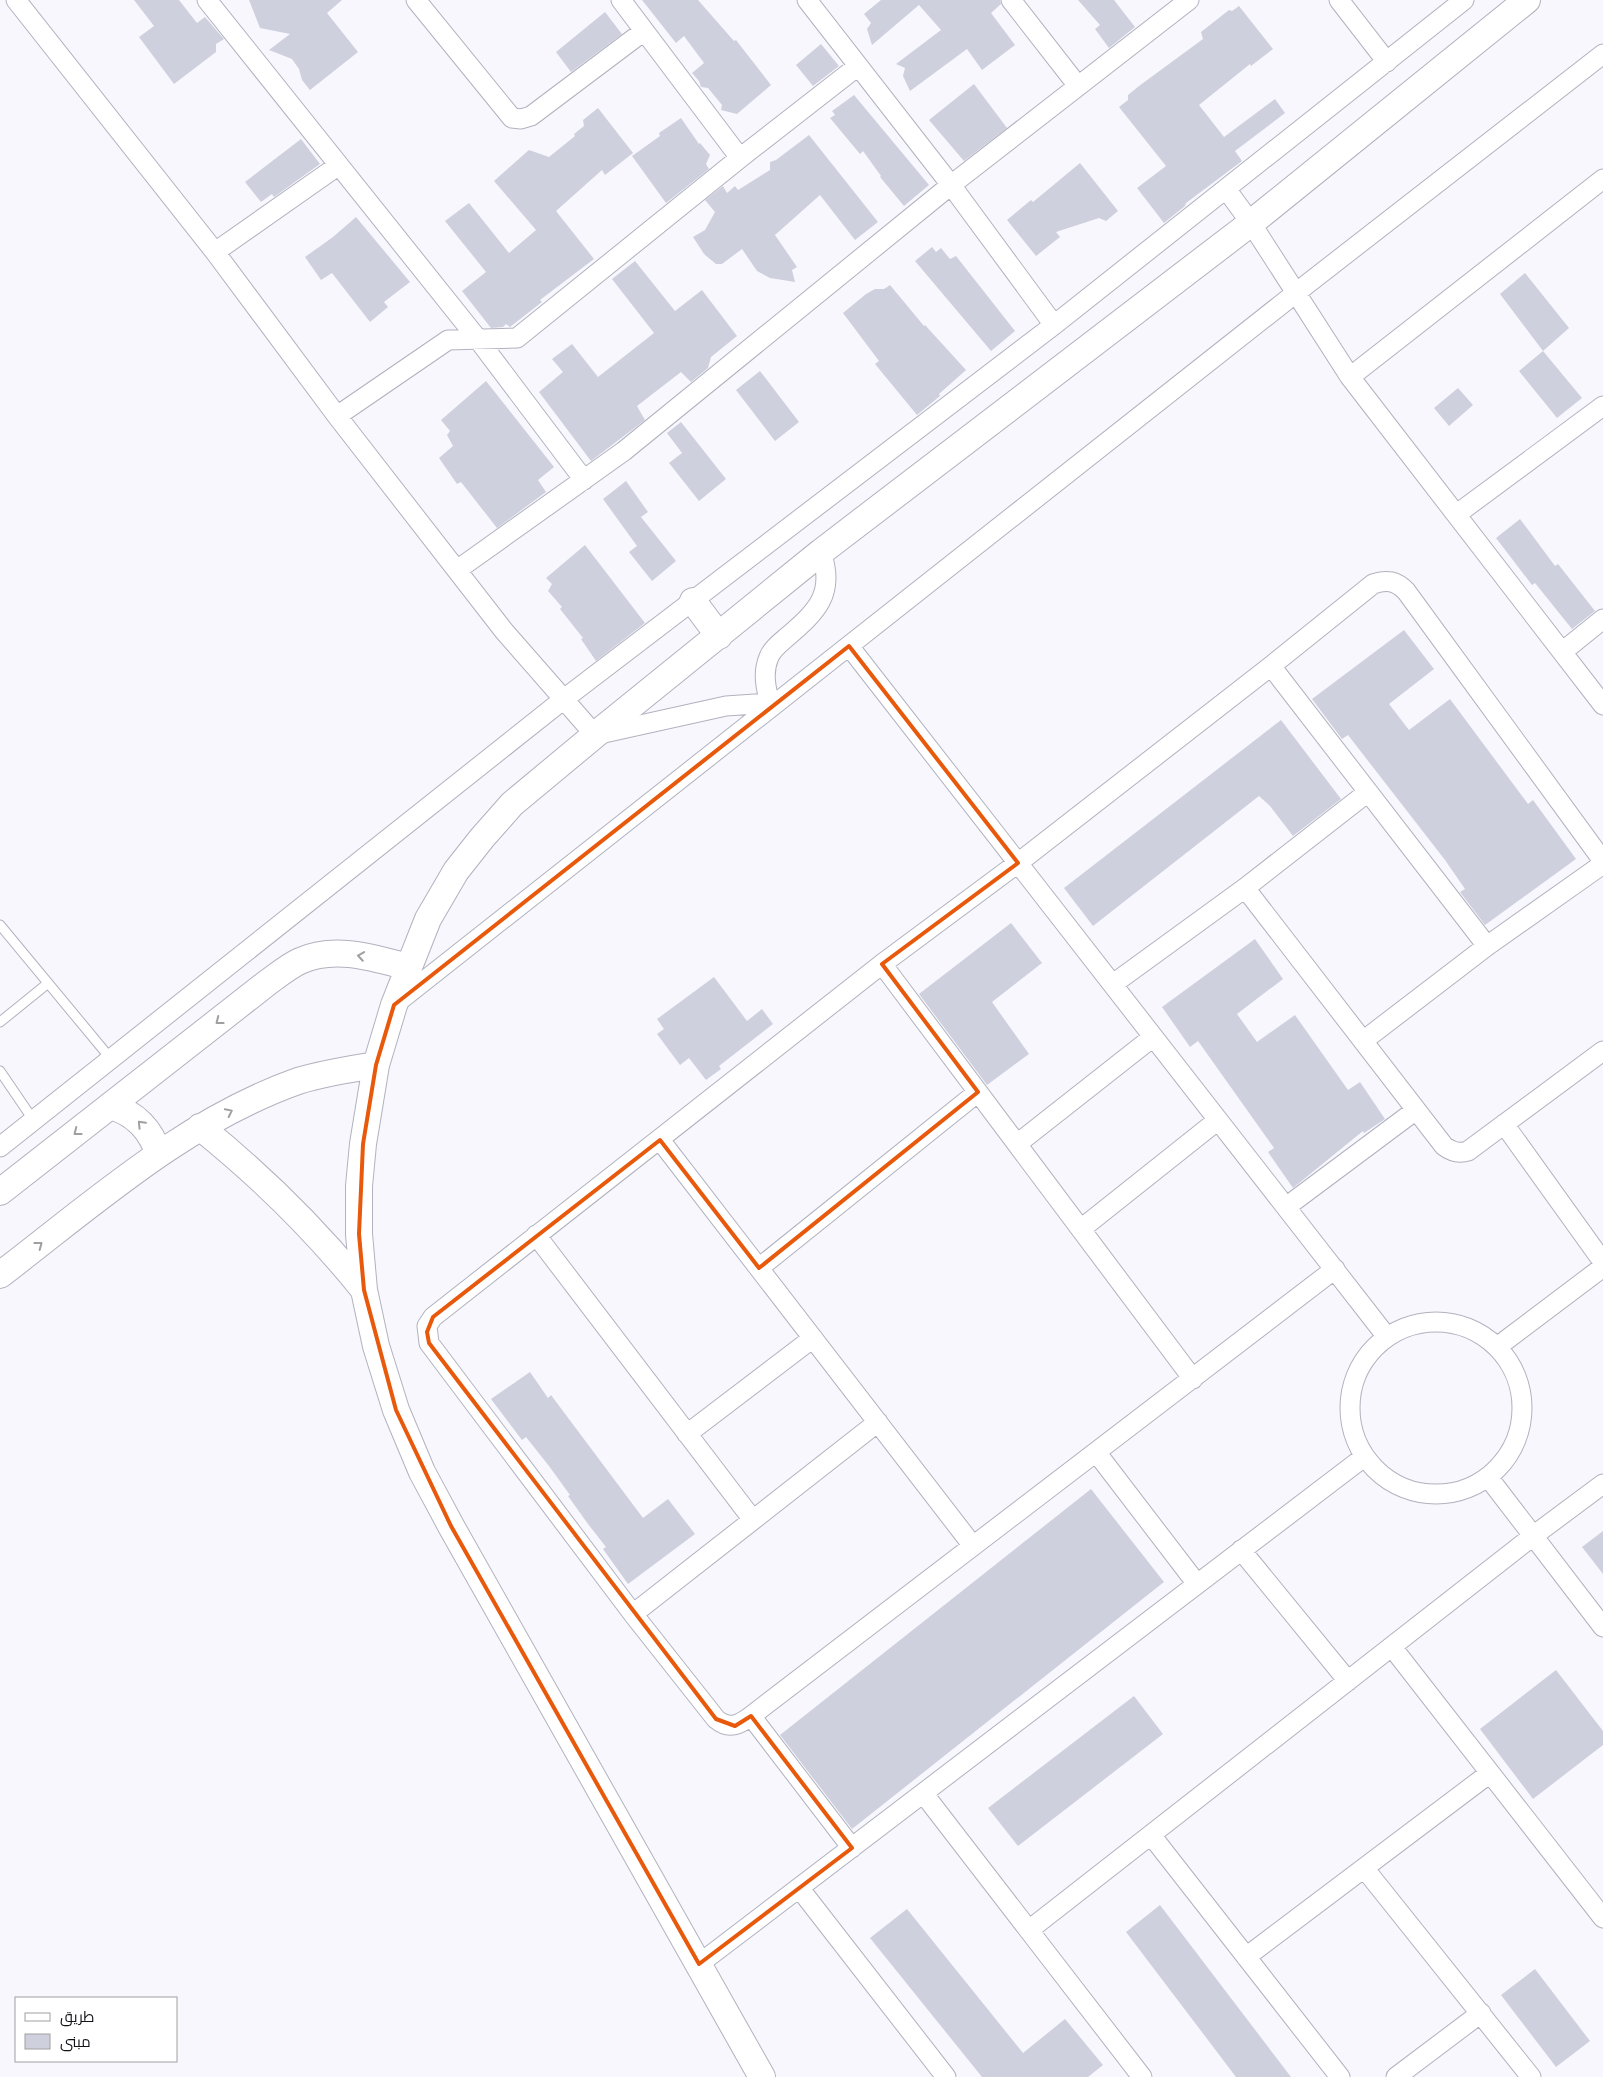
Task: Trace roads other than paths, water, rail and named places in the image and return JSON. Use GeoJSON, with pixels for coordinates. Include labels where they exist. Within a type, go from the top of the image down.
{"type":"FeatureCollection","features":[{"type":"Feature","properties":{"kind":"main road"},"geometry":{"type":"LineString","coordinates":[[762,2077],[451,1526],[422,1472],[396,1410],[376,1346],[364,1290],[359,1234],[359,1186],[362,1144],[376,1065],[394,1005],[408,967],[428,919],[456,871],[512,804],[595,734],[822,552],[1251,223],[1528,0]]}},
{"type":"Feature","properties":{"kind":"main road"},"geometry":{"type":"LineString","coordinates":[[693,601],[719,636]]}},
{"type":"Feature","properties":{"kind":"main road"},"geometry":{"type":"LineString","coordinates":[[0,1192],[267,982],[300,961],[320,955],[336,954],[361,956],[408,967]]}},
{"type":"Feature","properties":{"kind":"main road"},"geometry":{"type":"LineString","coordinates":[[2,1270],[159,1154],[228,1111],[298,1081],[348,1069],[376,1065]]}},
{"type":"Feature","properties":{"kind":"main road"},"geometry":{"type":"LineString","coordinates":[[111,1106],[127,1112],[142,1123],[149,1132],[159,1154]]}},
{"type":"Feature","properties":{"kind":"main road"},"geometry":{"type":"LineString","coordinates":[[200,1127],[259,1176],[287,1203],[314,1231],[364,1290]]}},
{"type":"Feature","properties":{"kind":"street"},"geometry":{"type":"LineString","coordinates":[[16,0],[215,252],[338,416],[504,631],[595,734],[726,706],[755,704],[771,706]]}},
{"type":"Feature","properties":{"kind":"street"},"geometry":{"type":"LineString","coordinates":[[207,0],[477,338],[584,480]]}},
{"type":"Feature","properties":{"kind":"street"},"geometry":{"type":"LineString","coordinates":[[416,0],[512,118],[521,119],[531,116],[644,31]]}},
{"type":"Feature","properties":{"kind":"street"},"geometry":{"type":"LineString","coordinates":[[621,0],[740,158]]}},
{"type":"Feature","properties":{"kind":"street"},"geometry":{"type":"LineString","coordinates":[[807,0],[951,185],[1054,325]]}},
{"type":"Feature","properties":{"kind":"street"},"geometry":{"type":"LineString","coordinates":[[1011,0],[1078,86]]}},
{"type":"Feature","properties":{"kind":"street"},"geometry":{"type":"LineString","coordinates":[[457,570],[624,451],[951,185],[1189,0]]}},
{"type":"Feature","properties":{"kind":"street"},"geometry":{"type":"LineString","coordinates":[[1339,0],[1386,62]]}},
{"type":"Feature","properties":{"kind":"street"},"geometry":{"type":"LineString","coordinates":[[0,1147],[564,699],[1054,325],[1464,0]]}},
{"type":"Feature","properties":{"kind":"street"},"geometry":{"type":"LineString","coordinates":[[394,1005],[1296,292],[1603,54]]}},
{"type":"Feature","properties":{"kind":"street"},"geometry":{"type":"LineString","coordinates":[[338,416],[448,340],[517,338],[740,158],[858,66]]}},
{"type":"Feature","properties":{"kind":"street"},"geometry":{"type":"LineString","coordinates":[[215,252],[339,165]]}},
{"type":"Feature","properties":{"kind":"street"},"geometry":{"type":"LineString","coordinates":[[1350,377],[1603,179]]}},
{"type":"Feature","properties":{"kind":"street"},"geometry":{"type":"LineString","coordinates":[[1226,189],[1251,223],[1350,377],[1603,706]]}},
{"type":"Feature","properties":{"kind":"street"},"geometry":{"type":"LineString","coordinates":[[1457,514],[1603,406]]}},
{"type":"Feature","properties":{"kind":"street"},"geometry":{"type":"LineString","coordinates":[[771,706],[765,685],[769,655],[777,645],[807,620],[820,605],[824,595],[827,574],[822,552]]}},
{"type":"Feature","properties":{"kind":"street"},"geometry":{"type":"LineString","coordinates":[[1334,1269],[1193,1379],[751,1716],[735,1726],[728,1726],[716,1719],[633,1614],[427,1338],[427,1326],[433,1317],[536,1235],[660,1140],[882,964],[1018,864],[1373,584],[1386,580],[1400,585],[1603,862],[1487,946],[1363,1041]]}},
{"type":"Feature","properties":{"kind":"street"},"geometry":{"type":"LineString","coordinates":[[1562,652],[1603,619]]}},
{"type":"Feature","properties":{"kind":"street"},"geometry":{"type":"LineString","coordinates":[[849,646],[1387,1337]]}},
{"type":"Feature","properties":{"kind":"street"},"geometry":{"type":"LineString","coordinates":[[1271,666],[1487,946]]}},
{"type":"Feature","properties":{"kind":"street"},"geometry":{"type":"LineString","coordinates":[[1113,984],[1245,888],[1368,792]]}},
{"type":"Feature","properties":{"kind":"street"},"geometry":{"type":"LineString","coordinates":[[1245,888],[1444,1146],[1456,1152],[1468,1151],[1603,1051]]}},
{"type":"Feature","properties":{"kind":"street"},"geometry":{"type":"LineString","coordinates":[[882,964],[1193,1379]]}},
{"type":"Feature","properties":{"kind":"street"},"geometry":{"type":"LineString","coordinates":[[1017,1144],[1153,1037]]}},
{"type":"Feature","properties":{"kind":"street"},"geometry":{"type":"LineString","coordinates":[[759,1268],[978,1092]]}},
{"type":"Feature","properties":{"kind":"street"},"geometry":{"type":"LineString","coordinates":[[1286,1207],[1416,1110]]}},
{"type":"Feature","properties":{"kind":"street"},"geometry":{"type":"LineString","coordinates":[[1081,1228],[1218,1120]]}},
{"type":"Feature","properties":{"kind":"street"},"geometry":{"type":"LineString","coordinates":[[1504,1124],[1603,1262]]}},
{"type":"Feature","properties":{"kind":"street"},"geometry":{"type":"LineString","coordinates":[[660,1140],[973,1546]]}},
{"type":"Feature","properties":{"kind":"street"},"geometry":{"type":"LineString","coordinates":[[536,1235],[753,1520]]}},
{"type":"Feature","properties":{"kind":"street"},"geometry":{"type":"LineString","coordinates":[[1497,1347],[1603,1267]]}},
{"type":"Feature","properties":{"kind":"street"},"geometry":{"type":"LineString","coordinates":[[1444,1322],[1463,1326],[1481,1335],[1497,1347],[1510,1364],[1518,1383],[1522,1403],[1520,1424],[1514,1444],[1503,1462],[1488,1477],[1470,1487],[1452,1493],[1431,1494],[1412,1491],[1393,1483],[1377,1472],[1364,1456],[1354,1436],[1350,1414],[1351,1392],[1358,1371],[1370,1352],[1387,1337],[1405,1327],[1444,1322]]}},
{"type":"Feature","properties":{"kind":"street"},"geometry":{"type":"LineString","coordinates":[[687,1434],[813,1338]]}},
{"type":"Feature","properties":{"kind":"street"},"geometry":{"type":"LineString","coordinates":[[633,1614],[878,1422]]}},
{"type":"Feature","properties":{"kind":"street"},"geometry":{"type":"LineString","coordinates":[[1096,1452],[1197,1584]]}},
{"type":"Feature","properties":{"kind":"street"},"geometry":{"type":"LineString","coordinates":[[699,1964],[800,1889],[1364,1456]]}},
{"type":"Feature","properties":{"kind":"street"},"geometry":{"type":"LineString","coordinates":[[1488,1477],[1603,1627]]}},
{"type":"Feature","properties":{"kind":"street"},"geometry":{"type":"LineString","coordinates":[[1029,1930],[1533,1536],[1603,1484]]}},
{"type":"Feature","properties":{"kind":"street"},"geometry":{"type":"LineString","coordinates":[[1241,1550],[1348,1680]]}},
{"type":"Feature","properties":{"kind":"street"},"geometry":{"type":"LineString","coordinates":[[1392,1647],[1603,1918]]}},
{"type":"Feature","properties":{"kind":"street"},"geometry":{"type":"LineString","coordinates":[[751,1716],[852,1848]]}},
{"type":"Feature","properties":{"kind":"street"},"geometry":{"type":"LineString","coordinates":[[1246,1957],[1490,1773]]}},
{"type":"Feature","properties":{"kind":"street"},"geometry":{"type":"LineString","coordinates":[[923,1793],[1029,1930],[1138,2076]]}},
{"type":"Feature","properties":{"kind":"street"},"geometry":{"type":"LineString","coordinates":[[1150,1835],[1340,2077]]}},
{"type":"Feature","properties":{"kind":"street"},"geometry":{"type":"LineString","coordinates":[[1364,1868],[1531,2077]]}},
{"type":"Feature","properties":{"kind":"street"},"geometry":{"type":"LineString","coordinates":[[800,1889],[946,2077]]}},
{"type":"Feature","properties":{"kind":"street"},"geometry":{"type":"LineString","coordinates":[[1396,2077],[1481,2013]]}},
{"type":"Feature","properties":{"kind":"lane"},"geometry":{"type":"LineString","coordinates":[[0,925],[111,1059]]}},
{"type":"Feature","properties":{"kind":"lane"},"geometry":{"type":"LineString","coordinates":[[0,1022],[47,984]]}},
{"type":"Feature","properties":{"kind":"lane"},"geometry":{"type":"LineString","coordinates":[[0,1071],[34,1121]]}}]}
